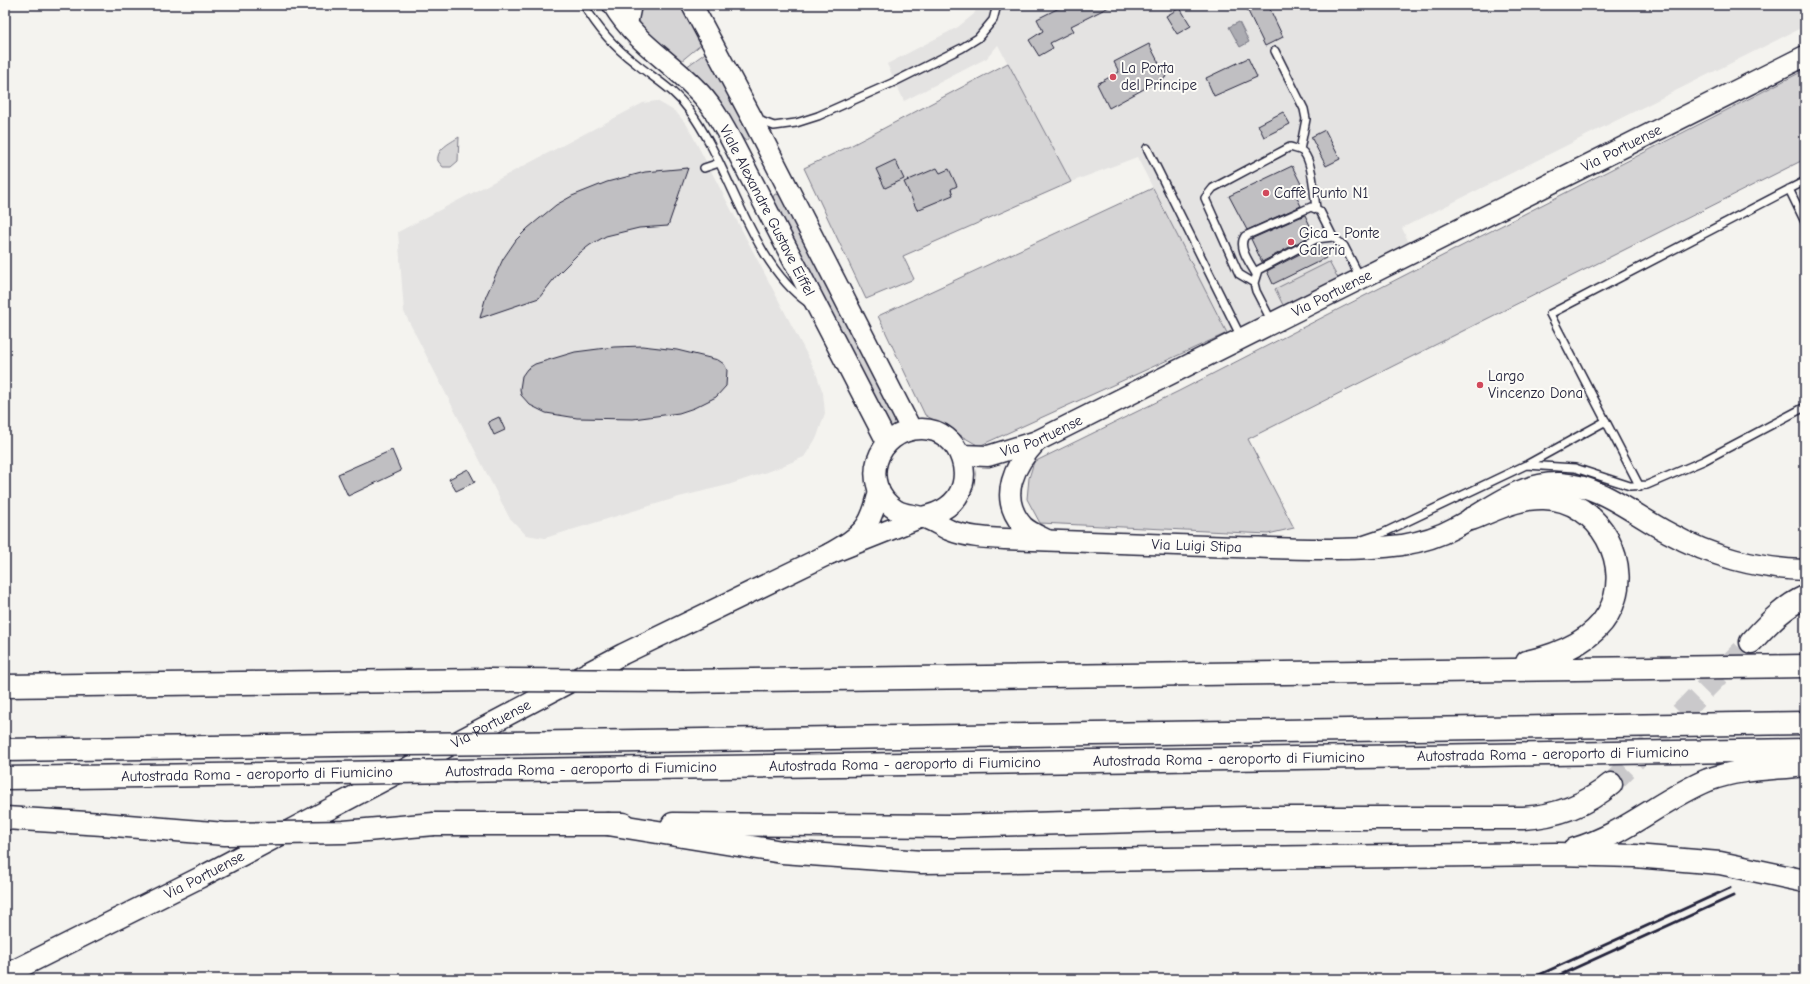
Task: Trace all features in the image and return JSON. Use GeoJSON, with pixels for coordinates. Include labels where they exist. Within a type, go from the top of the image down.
{"type":"FeatureCollection","features":[{"type":"Feature","properties":{"kind":"highway"},"geometry":{"type":"LineString","coordinates":[[1471,519],[1517,501],[1539,498],[1557,500],[1576,507],[1596,522],[1605,534],[1616,562],[1617,583],[1615,599],[1609,614],[1592,633],[1575,644],[1551,655],[1522,664],[1488,669]]}},
{"type":"Feature","properties":{"kind":"highway"},"geometry":{"type":"LineString","coordinates":[[1751,642],[1772,620],[1805,597]]}},
{"type":"Feature","properties":{"kind":"highway"},"geometry":{"type":"LineString","coordinates":[[1774,666],[1805,675]]}},
{"type":"Feature","properties":{"kind":"highway"},"geometry":{"type":"LineString","coordinates":[[5,686],[487,680],[683,681],[1488,669],[1805,666]]}},
{"type":"Feature","properties":{"kind":"highway"},"geometry":{"type":"LineString","coordinates":[[5,678],[200,684]]}},
{"type":"Feature","properties":{"kind":"highway","name":"Autostrada Roma - aeroporto di Fiumicino"},"geometry":{"type":"LineString","coordinates":[[5,750],[1805,723]]}},
{"type":"Feature","properties":{"kind":"highway","name":"Autostrada Roma - aeroporto di Fiumicino"},"geometry":{"type":"LineString","coordinates":[[5,778],[1805,750]]}},
{"type":"Feature","properties":{"kind":"highway"},"geometry":{"type":"LineString","coordinates":[[1557,854],[1603,839],[1691,788],[1720,776],[1737,772],[1805,765]]}},
{"type":"Feature","properties":{"kind":"highway"},"geometry":{"type":"LineString","coordinates":[[5,818],[225,834],[344,832],[434,824],[953,826],[1245,818],[1523,818],[1545,816],[1571,809],[1590,800],[1611,784]]}},
{"type":"Feature","properties":{"kind":"highway"},"geometry":{"type":"LineString","coordinates":[[608,824],[782,852],[922,862],[1557,854],[1634,856],[1720,863],[1805,881]]}},
{"type":"Feature","properties":{"kind":"main road","name":"Viale Alexandre Gustave Eiffel"},"geometry":{"type":"LineString","coordinates":[[613,5],[629,29],[696,89],[717,116],[887,442]]}},
{"type":"Feature","properties":{"kind":"main road","name":"Viale Alexandre Gustave Eiffel"},"geometry":{"type":"LineString","coordinates":[[692,5],[752,118],[911,429]]}},
{"type":"Feature","properties":{"kind":"main road","name":"Via Portuense"},"geometry":{"type":"LineString","coordinates":[[829,554],[922,517],[936,514],[948,507],[958,496],[963,483],[964,468],[961,455],[988,456],[1037,441],[1805,56]]}},
{"type":"Feature","properties":{"kind":"main road"},"geometry":{"type":"LineString","coordinates":[[887,442],[898,434],[911,429],[926,428],[940,433],[952,442],[961,455]]}},
{"type":"Feature","properties":{"kind":"main road"},"geometry":{"type":"LineString","coordinates":[[1037,441],[1020,460],[1016,467],[1011,487],[1011,499],[1019,520],[1024,527],[1050,541]]}},
{"type":"Feature","properties":{"kind":"main road","name":"Via Portuense"},"geometry":{"type":"LineString","coordinates":[[887,442],[880,452],[876,465],[875,478],[879,490],[886,502],[896,510],[908,516],[922,517]]}},
{"type":"Feature","properties":{"kind":"main road","name":"Via Luigi Stipa"},"geometry":{"type":"LineString","coordinates":[[922,517],[948,530],[971,536],[1050,541],[1302,549],[1375,547],[1410,543],[1442,534],[1471,519],[1516,492],[1533,485],[1558,483],[1572,484],[1605,496],[1669,533],[1709,551],[1750,563],[1781,569],[1805,570]]}},
{"type":"Feature","properties":{"kind":"main road","name":"Via Portuense"},"geometry":{"type":"LineString","coordinates":[[5,975],[201,877],[623,654],[829,554],[863,532],[873,513],[879,490]]}},
{"type":"Feature","properties":{"kind":"street"},"geometry":{"type":"LineString","coordinates":[[629,29],[634,5]]}},
{"type":"Feature","properties":{"kind":"lane"},"geometry":{"type":"LineString","coordinates":[[584,5],[604,34],[619,50],[666,85],[681,100],[697,122],[771,263],[795,292],[820,311]]}},
{"type":"Feature","properties":{"kind":"lane"},"geometry":{"type":"LineString","coordinates":[[752,118],[769,125],[788,125],[818,116],[892,83],[962,48],[978,38],[993,20],[997,5]]}},
{"type":"Feature","properties":{"kind":"lane"},"geometry":{"type":"LineString","coordinates":[[1275,51],[1304,109],[1306,119],[1300,150]]}},
{"type":"Feature","properties":{"kind":"lane"},"geometry":{"type":"LineString","coordinates":[[1254,283],[1239,274],[1205,198],[1213,188],[1290,147],[1300,150],[1305,154],[1309,162],[1316,208]]}},
{"type":"Feature","properties":{"kind":"lane"},"geometry":{"type":"LineString","coordinates":[[1147,148],[1242,339]]}},
{"type":"Feature","properties":{"kind":"lane"},"geometry":{"type":"LineString","coordinates":[[704,168],[719,162]]}},
{"type":"Feature","properties":{"kind":"lane"},"geometry":{"type":"LineString","coordinates":[[1640,486],[1550,314],[1805,181]]}},
{"type":"Feature","properties":{"kind":"lane"},"geometry":{"type":"LineString","coordinates":[[1789,189],[1805,222]]}},
{"type":"Feature","properties":{"kind":"lane"},"geometry":{"type":"LineString","coordinates":[[1256,274],[1242,246],[1242,240],[1245,236],[1311,207],[1320,211],[1333,237],[1344,246],[1361,279]]}},
{"type":"Feature","properties":{"kind":"lane"},"geometry":{"type":"LineString","coordinates":[[1273,323],[1257,294],[1254,283],[1256,274],[1265,265],[1316,239],[1333,237]]}},
{"type":"Feature","properties":{"kind":"lane"},"geometry":{"type":"LineString","coordinates":[[1526,465],[1575,468],[1620,483],[1640,486],[1647,485],[1703,460],[1805,407]]}},
{"type":"Feature","properties":{"kind":"lane"},"geometry":{"type":"LineString","coordinates":[[1302,549],[1358,541],[1376,536],[1526,465],[1606,421]]}},
{"type":"Feature","properties":{"kind":"shaded area"},"geometry":{"type":"Polygon","coordinates":[[[642,5],[683,5],[703,43],[680,62],[639,25],[639,10],[642,5]]]}},
{"type":"Feature","properties":{"kind":"shaded area"},"geometry":{"type":"Polygon","coordinates":[[[978,5],[1805,5],[1805,26],[1402,228],[1409,243],[1227,333],[1137,157],[1071,182],[998,45],[987,58],[904,101],[887,64],[958,27],[974,14],[978,5]]]}},
{"type":"Feature","properties":{"kind":"shaded area"},"geometry":{"type":"Polygon","coordinates":[[[1239,22],[1249,42],[1240,47],[1229,27],[1239,22]]]}},
{"type":"Feature","properties":{"kind":"shaded area"},"geometry":{"type":"Polygon","coordinates":[[[708,51],[750,136],[746,141],[741,137],[730,117],[717,99],[703,82],[686,67],[708,51]]]}},
{"type":"Feature","properties":{"kind":"shaded area"},"geometry":{"type":"Polygon","coordinates":[[[1008,63],[1071,182],[903,256],[914,279],[866,299],[804,168],[852,145],[1008,63]]]}},
{"type":"Feature","properties":{"kind":"shaded area"},"geometry":{"type":"Polygon","coordinates":[[[1805,70],[1805,159],[1248,439],[1294,528],[1268,534],[1040,523],[1027,499],[1029,478],[1034,462],[1179,391],[1805,70]]]}},
{"type":"Feature","properties":{"kind":"shaded area"},"geometry":{"type":"Polygon","coordinates":[[[657,101],[676,112],[687,125],[815,370],[823,393],[825,413],[817,437],[804,457],[775,469],[728,485],[679,497],[545,538],[526,535],[509,517],[404,312],[398,232],[643,103],[657,101]]]}},
{"type":"Feature","properties":{"kind":"shaded area"},"geometry":{"type":"Polygon","coordinates":[[[459,137],[458,161],[451,167],[443,167],[438,161],[439,153],[444,147],[459,137]]]}},
{"type":"Feature","properties":{"kind":"shaded area"},"geometry":{"type":"Polygon","coordinates":[[[1153,188],[1227,333],[979,446],[925,415],[878,316],[1153,188]]]}},
{"type":"Feature","properties":{"kind":"shaded area"},"geometry":{"type":"Polygon","coordinates":[[[775,194],[780,195],[902,429],[891,434],[774,201],[773,197],[775,194]]]}},
{"type":"Feature","properties":{"kind":"shaded area"},"geometry":{"type":"Polygon","coordinates":[[[1329,262],[1340,282],[1285,309],[1275,289],[1329,262]]]}},
{"type":"Feature","properties":{"kind":"building"},"geometry":{"type":"Polygon","coordinates":[[[1065,5],[1113,5],[1071,26],[1074,31],[1050,43],[1053,48],[1039,56],[1029,40],[1043,31],[1037,19],[1065,5]]]}},
{"type":"Feature","properties":{"kind":"building"},"geometry":{"type":"Polygon","coordinates":[[[1245,5],[1268,5],[1283,37],[1265,46],[1245,5]]]}},
{"type":"Feature","properties":{"kind":"building"},"geometry":{"type":"Polygon","coordinates":[[[1180,8],[1191,26],[1177,34],[1166,16],[1180,8]]]}},
{"type":"Feature","properties":{"kind":"building"},"geometry":{"type":"Polygon","coordinates":[[[1149,44],[1166,77],[1109,108],[1097,84],[1119,72],[1114,62],[1149,44]]]}},
{"type":"Feature","properties":{"kind":"building"},"geometry":{"type":"Polygon","coordinates":[[[1248,58],[1257,77],[1214,96],[1206,78],[1248,58]]]}},
{"type":"Feature","properties":{"kind":"building"},"geometry":{"type":"Polygon","coordinates":[[[1283,112],[1290,124],[1264,137],[1258,125],[1283,112]]]}},
{"type":"Feature","properties":{"kind":"building"},"geometry":{"type":"Polygon","coordinates":[[[1325,130],[1340,159],[1326,166],[1311,137],[1325,130]]]}},
{"type":"Feature","properties":{"kind":"building"},"geometry":{"type":"Polygon","coordinates":[[[895,160],[904,179],[885,188],[876,169],[895,160]]]}},
{"type":"Feature","properties":{"kind":"building","name":"Caffè Punto N1"},"geometry":{"type":"Polygon","coordinates":[[[1292,166],[1304,190],[1295,194],[1301,206],[1247,230],[1229,196],[1292,166]]]}},
{"type":"Feature","properties":{"kind":"building"},"geometry":{"type":"Polygon","coordinates":[[[688,168],[668,226],[639,228],[606,236],[590,245],[577,255],[557,275],[539,298],[480,318],[486,296],[503,259],[516,240],[556,205],[572,196],[607,182],[645,172],[688,168]]]}},
{"type":"Feature","properties":{"kind":"building"},"geometry":{"type":"Polygon","coordinates":[[[937,168],[940,173],[949,169],[957,186],[951,189],[953,195],[917,210],[904,182],[937,168]]]}},
{"type":"Feature","properties":{"kind":"building"},"geometry":{"type":"Polygon","coordinates":[[[1305,215],[1314,234],[1262,262],[1251,239],[1305,215]]]}},
{"type":"Feature","properties":{"kind":"building"},"geometry":{"type":"Polygon","coordinates":[[[1319,244],[1326,258],[1273,284],[1267,271],[1319,244]]]}},
{"type":"Feature","properties":{"kind":"building"},"geometry":{"type":"Polygon","coordinates":[[[642,346],[677,350],[718,360],[724,364],[727,370],[726,386],[716,397],[694,408],[679,413],[633,419],[577,418],[546,413],[530,405],[521,395],[520,389],[522,376],[527,369],[535,364],[575,352],[614,347],[642,346]]]}},
{"type":"Feature","properties":{"kind":"building"},"geometry":{"type":"Polygon","coordinates":[[[499,417],[505,430],[494,435],[488,422],[499,417]]]}},
{"type":"Feature","properties":{"kind":"building"},"geometry":{"type":"Polygon","coordinates":[[[392,450],[401,471],[348,496],[338,474],[392,450]]]}},
{"type":"Feature","properties":{"kind":"building"},"geometry":{"type":"Polygon","coordinates":[[[468,469],[475,482],[456,491],[449,479],[468,469]]]}},
{"type":"Feature","properties":{"kind":"tunnel"},"geometry":{"type":"LineString","coordinates":[[1611,784],[1751,642]]}},
{"type":"Feature","properties":{"kind":"railway"},"geometry":{"type":"LineString","coordinates":[[1530,979],[1730,888]]}},
{"type":"Feature","properties":{"kind":"railway"},"geometry":{"type":"LineString","coordinates":[[1551,979],[1733,896]]}},
{"type":"Feature","properties":{"kind":"place","name":"La Porta del Principe"},"geometry":{"type":"Point","coordinates":[1113,77]}},
{"type":"Feature","properties":{"kind":"place","name":"Caffè Punto N1"},"geometry":{"type":"Point","coordinates":[1266,193]}},
{"type":"Feature","properties":{"kind":"place","name":"Gica - Ponte Galeria"},"geometry":{"type":"Point","coordinates":[1291,242]}},
{"type":"Feature","properties":{"kind":"place","name":"Largo Vincenzo Dona"},"geometry":{"type":"Point","coordinates":[1480,385]}}]}
